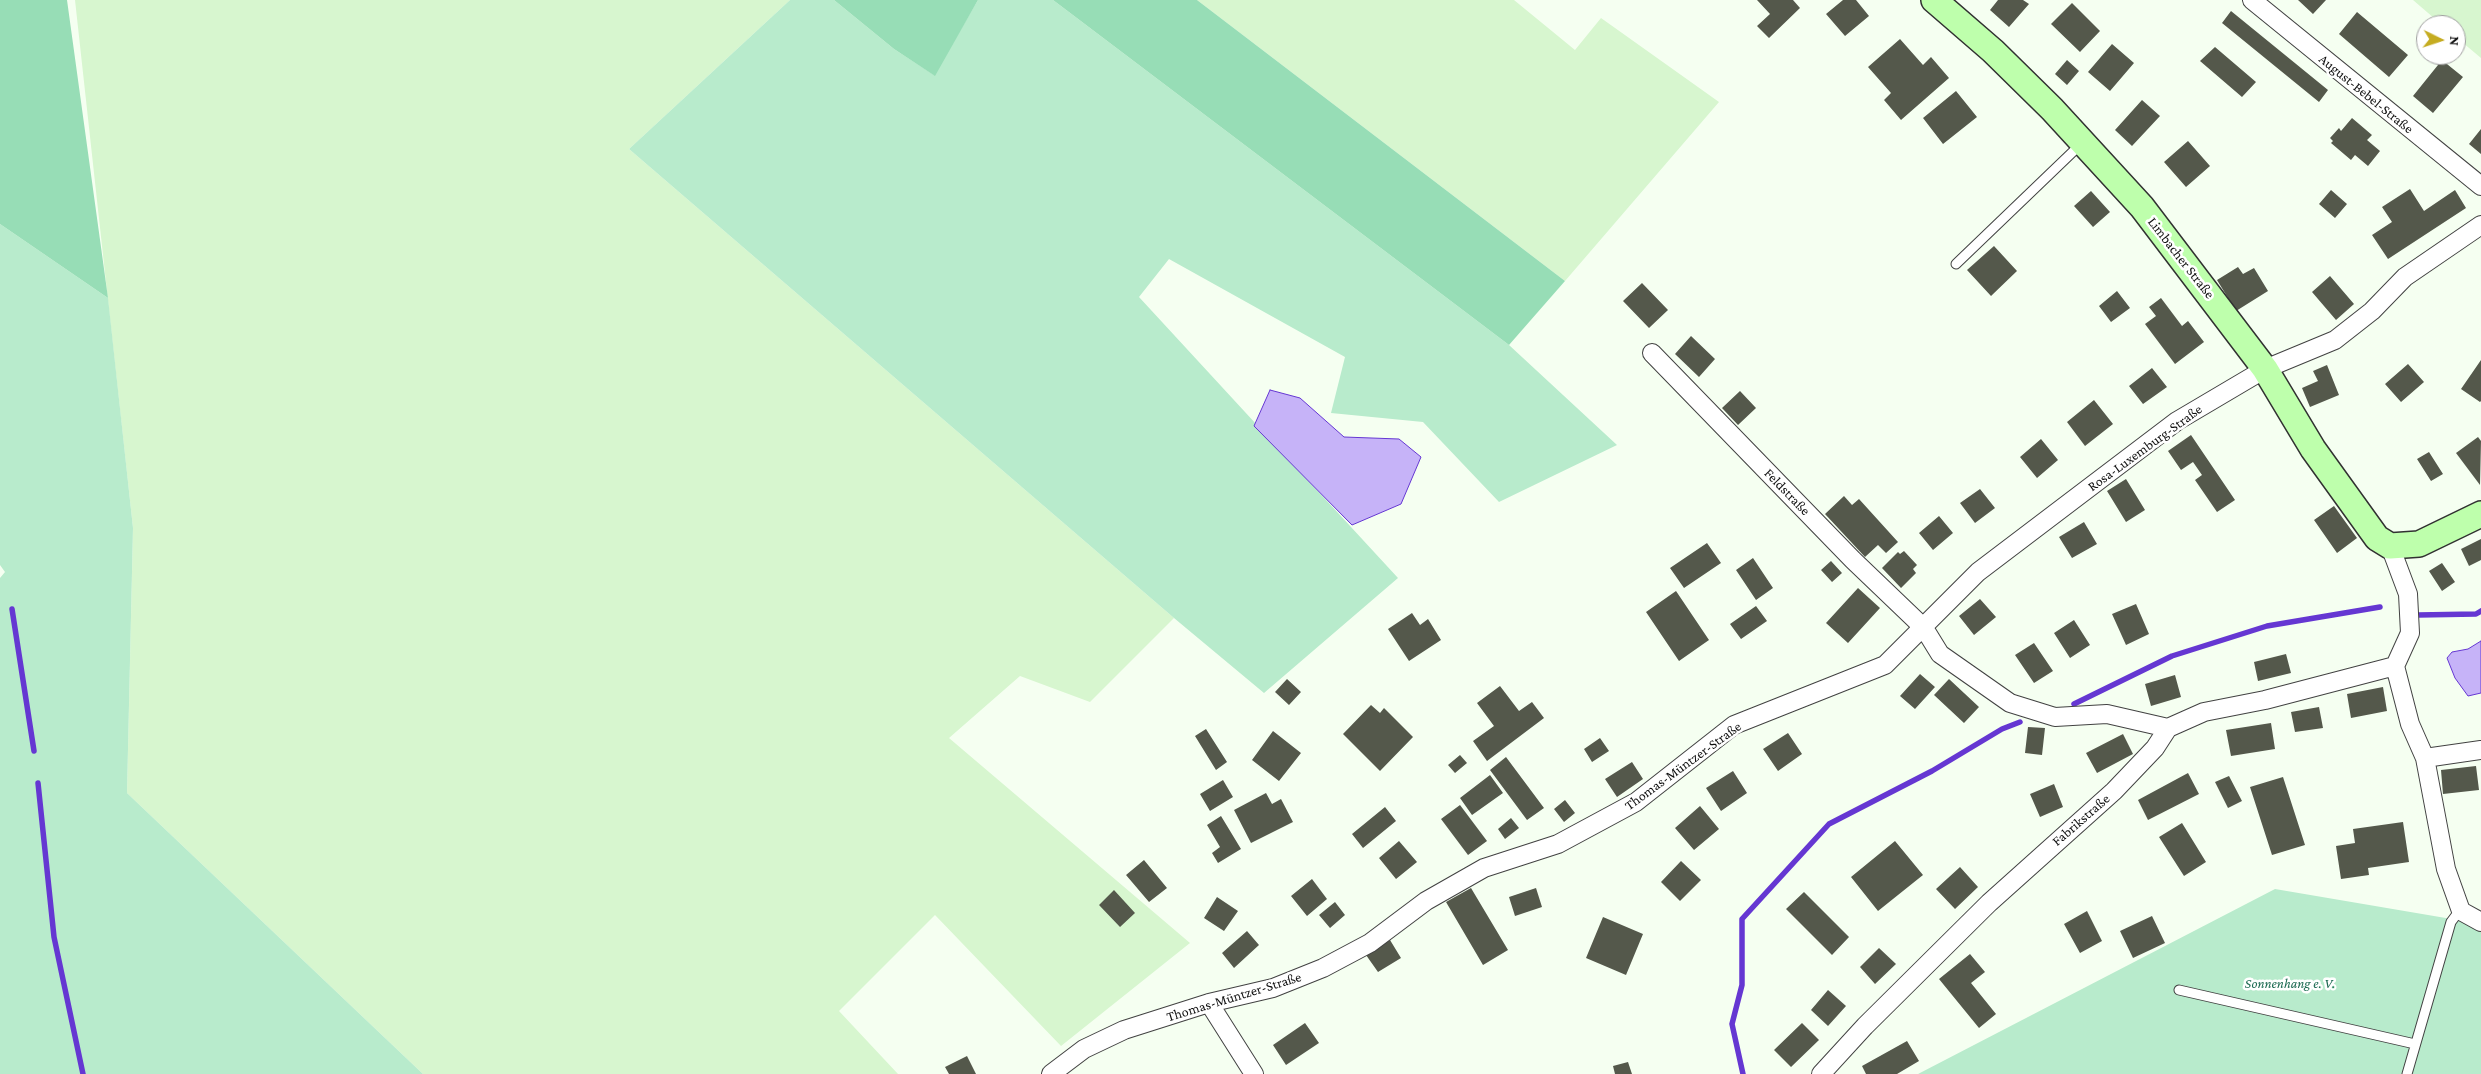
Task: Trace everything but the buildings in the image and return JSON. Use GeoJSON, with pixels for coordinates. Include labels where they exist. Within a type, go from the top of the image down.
{"type":"FeatureCollection","features":[{"type":"Feature","properties":{"kind":"street","name":"Limbacher Straße"},"geometry":{"type":"LineString","coordinates":[[1934,0],[1993,51],[2083,143],[2142,208],[2266,368],[2313,449],[2364,522],[2377,538],[2390,546]]}},
{"type":"Feature","properties":{"kind":"street","name":"August-Bebel-Straße"},"geometry":{"type":"LineString","coordinates":[[2252,0],[2481,186]]}},
{"type":"Feature","properties":{"kind":"street","name":"Rosa-Luxemburg-Straße"},"geometry":{"type":"LineString","coordinates":[[1924,628],[1978,572],[2170,427],[2266,368],[2335,340],[2372,311],[2405,277],[2481,225]]}},
{"type":"Feature","properties":{"kind":"street","name":"Feldstraße"},"geometry":{"type":"LineString","coordinates":[[1652,354],[1854,560],[1924,628]]}},
{"type":"Feature","properties":{"kind":"street"},"geometry":{"type":"LineString","coordinates":[[2481,514],[2419,544],[2390,546],[2408,594],[2410,633],[2395,666],[2410,724],[2425,758],[2446,869],[2460,910],[2481,922]]}},
{"type":"Feature","properties":{"kind":"street"},"geometry":{"type":"LineString","coordinates":[[1924,628],[1940,654],[2010,704],[2055,718],[2107,714],[2168,728],[2204,712],[2265,700],[2395,666]]}},
{"type":"Feature","properties":{"kind":"street","name":"Thomas-Müntzer-Straße"},"geometry":{"type":"LineString","coordinates":[[1051,1074],[1084,1049],[1124,1030],[1209,1004],[1273,988],[1323,968],[1370,943],[1426,901],[1484,868],[1558,844],[1636,802],[1734,725],[1885,664],[1924,628]]}},
{"type":"Feature","properties":{"kind":"street","name":"Fabrikstraße"},"geometry":{"type":"LineString","coordinates":[[1821,1074],[1865,1026],[1989,903],[2114,791],[2154,748],[2168,728]]}},
{"type":"Feature","properties":{"kind":"street"},"geometry":{"type":"LineString","coordinates":[[2425,758],[2481,750]]}},
{"type":"Feature","properties":{"kind":"street"},"geometry":{"type":"LineString","coordinates":[[1209,1004],[1254,1074]]}},
{"type":"Feature","properties":{"kind":"lane"},"geometry":{"type":"LineString","coordinates":[[1956,264],[2083,143]]}},
{"type":"Feature","properties":{"kind":"lane"},"geometry":{"type":"LineString","coordinates":[[2406,1074],[2451,922],[2460,910]]}},
{"type":"Feature","properties":{"kind":"lane"},"geometry":{"type":"LineString","coordinates":[[2179,990],[2415,1044]]}},
{"type":"Feature","properties":{"kind":"green space"},"geometry":{"type":"Polygon","coordinates":[[[0,0],[67,0],[108,298],[0,224],[0,0]]]}},
{"type":"Feature","properties":{"kind":"green space"},"geometry":{"type":"Polygon","coordinates":[[[75,0],[790,0],[629,149],[1174,618],[1090,702],[1020,676],[949,738],[1190,943],[1061,1046],[935,915],[839,1011],[898,1074],[423,1074],[127,793],[133,528],[75,0]]]}},
{"type":"Feature","properties":{"kind":"green space"},"geometry":{"type":"Polygon","coordinates":[[[790,0],[834,0],[894,49],[934,75],[978,0],[1053,0],[1509,345],[1617,445],[1499,502],[1423,422],[1331,413],[1345,357],[1169,259],[1139,297],[1398,578],[1264,693],[1174,618],[629,149],[790,0]]]}},
{"type":"Feature","properties":{"kind":"green space"},"geometry":{"type":"Polygon","coordinates":[[[834,0],[978,0],[935,76],[894,49],[834,0]]]}},
{"type":"Feature","properties":{"kind":"green space"},"geometry":{"type":"Polygon","coordinates":[[[1053,0],[1197,0],[1565,281],[1509,345],[1053,0]]]}},
{"type":"Feature","properties":{"kind":"green space"},"geometry":{"type":"Polygon","coordinates":[[[1197,0],[1514,0],[1575,50],[1601,18],[1719,102],[1565,281],[1197,0]]]}},
{"type":"Feature","properties":{"kind":"green space"},"geometry":{"type":"Polygon","coordinates":[[[2413,0],[2481,0],[2481,58],[2466,45],[2466,15],[2430,15],[2413,0]]]}},
{"type":"Feature","properties":{"kind":"green space"},"geometry":{"type":"Polygon","coordinates":[[[0,224],[108,298],[133,528],[127,793],[423,1074],[0,1074],[0,578],[5,572],[0,565],[0,224]]]}},
{"type":"Feature","properties":{"kind":"green space","name":"Sonnenhang e. V."},"geometry":{"type":"Polygon","coordinates":[[[2275,889],[2481,924],[2481,1074],[1918,1074],[2275,889]]]}},
{"type":"Feature","properties":{"kind":"shaded area"},"geometry":{"type":"Polygon","coordinates":[[[1270,390],[1300,398],[1344,437],[1399,439],[1421,457],[1401,504],[1352,525],[1254,426],[1270,390]]]}},
{"type":"Feature","properties":{"kind":"shaded area"},"geometry":{"type":"Polygon","coordinates":[[[2481,641],[2481,693],[2468,696],[2455,678],[2447,658],[2452,652],[2468,649],[2481,641]]]}},
{"type":"Feature","properties":{"kind":"waterway"},"geometry":{"type":"LineString","coordinates":[[2074,704],[2172,656],[2267,626],[2380,607]]}},
{"type":"Feature","properties":{"kind":"waterway"},"geometry":{"type":"LineString","coordinates":[[12,609],[34,751]]}},
{"type":"Feature","properties":{"kind":"waterway"},"geometry":{"type":"LineString","coordinates":[[2418,615],[2476,614],[2481,611]]}},
{"type":"Feature","properties":{"kind":"waterway"},"geometry":{"type":"LineString","coordinates":[[1743,1074],[1732,1024],[1742,985],[1742,919],[1829,824],[1932,771],[2002,729],[2020,722]]}},
{"type":"Feature","properties":{"kind":"waterway"},"geometry":{"type":"LineString","coordinates":[[38,783],[54,937],[83,1074]]}}]}
